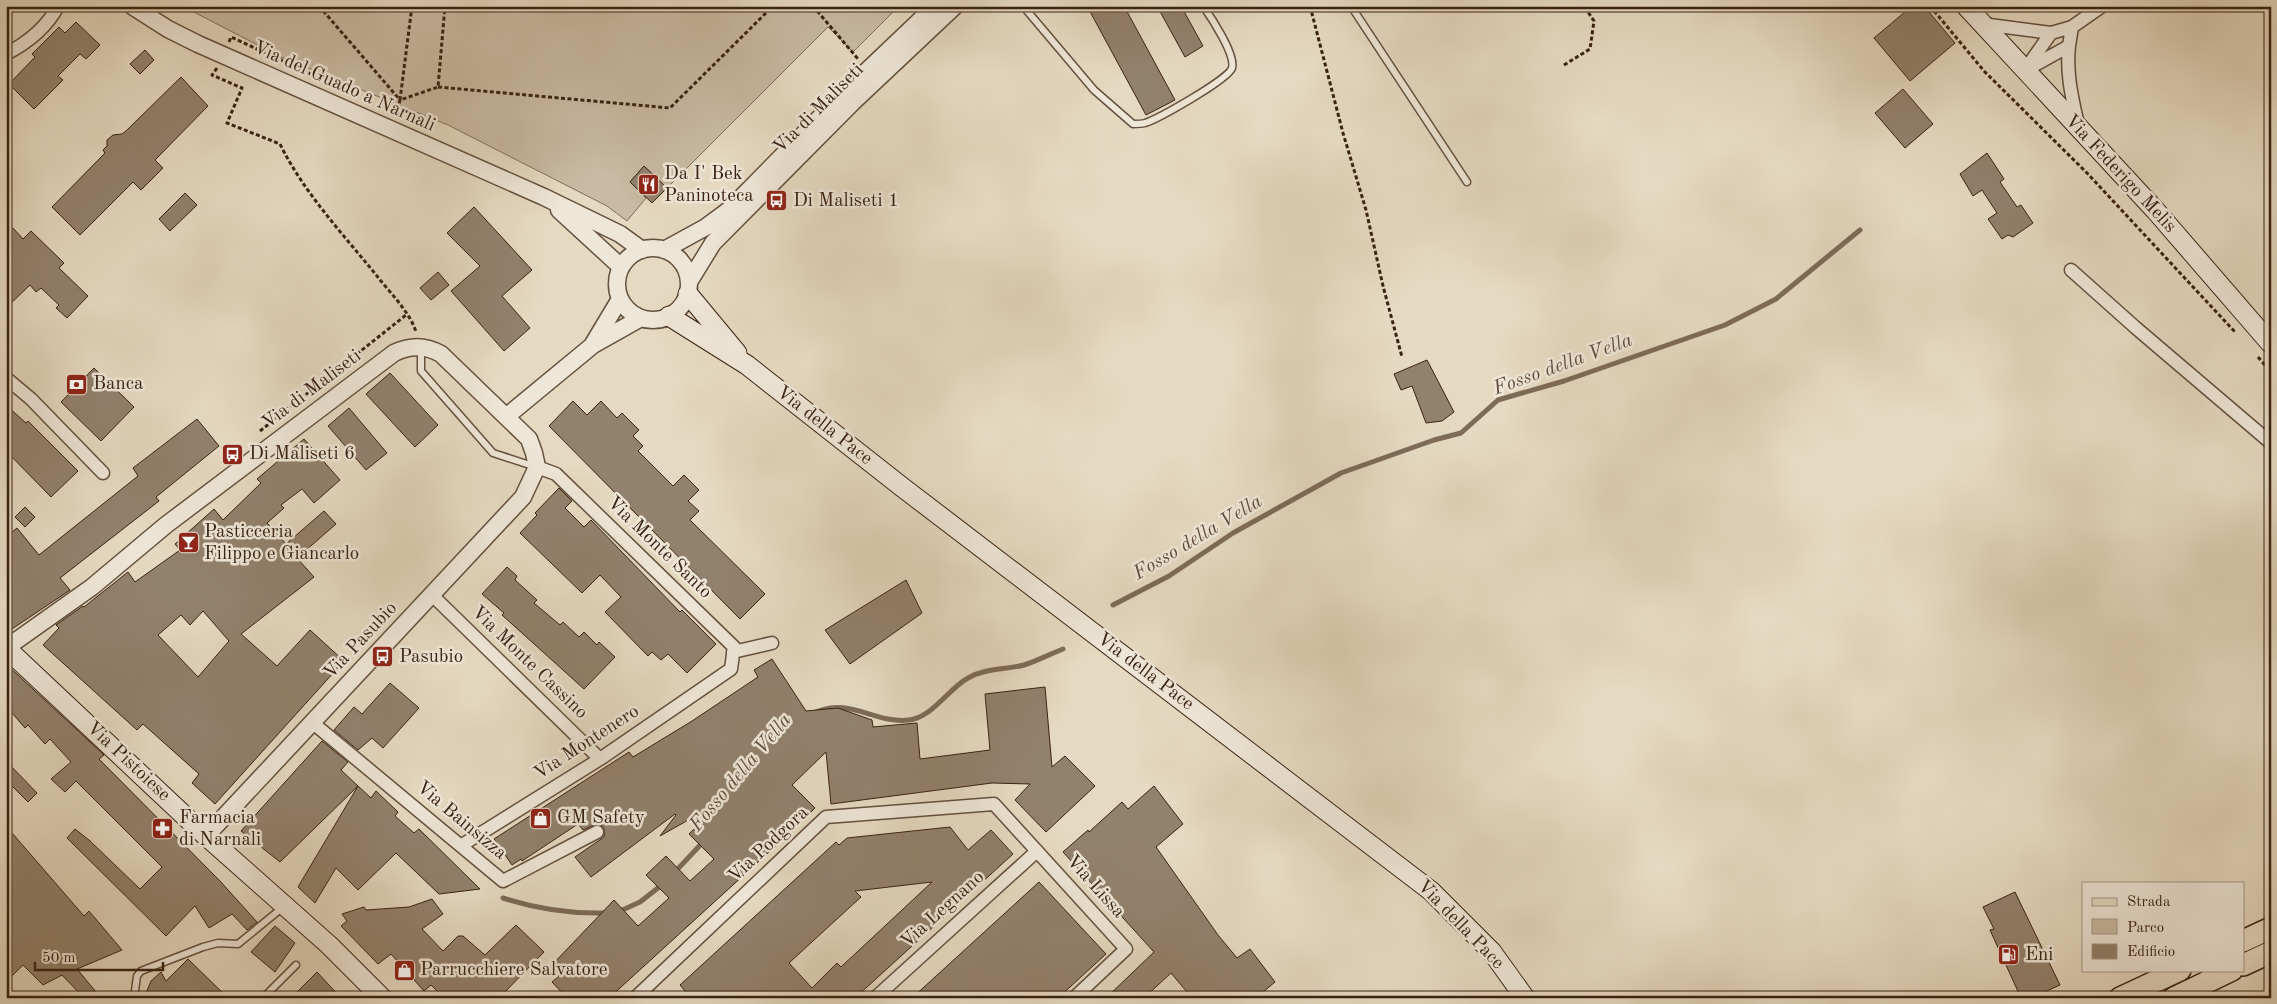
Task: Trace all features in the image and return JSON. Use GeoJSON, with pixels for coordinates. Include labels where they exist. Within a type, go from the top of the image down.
{"type":"FeatureCollection","features":[{"type":"Feature","properties":{"kind":"main road","name":"Via Federigo Melis"},"geometry":{"type":"LineString","coordinates":[[1966,6],[2154,210],[2271,344]]}},
{"type":"Feature","properties":{"kind":"main road"},"geometry":{"type":"LineString","coordinates":[[688,288],[747,365]]}},
{"type":"Feature","properties":{"kind":"main road"},"geometry":{"type":"LineString","coordinates":[[669,316],[747,365]]}},
{"type":"Feature","properties":{"kind":"main road","name":"Via della Pace"},"geometry":{"type":"LineString","coordinates":[[747,365],[902,488],[1431,891],[1492,952],[1525,998]]}},
{"type":"Feature","properties":{"kind":"main road","name":"Via Pistoiese"},"geometry":{"type":"LineString","coordinates":[[6,648],[206,836],[285,905],[382,998]]}},
{"type":"Feature","properties":{"kind":"main road"},"geometry":{"type":"LineString","coordinates":[[2244,941],[2271,928]]}},
{"type":"Feature","properties":{"kind":"main road"},"geometry":{"type":"LineString","coordinates":[[2244,965],[2271,952]]}},
{"type":"Feature","properties":{"kind":"main road"},"geometry":{"type":"LineString","coordinates":[[2120,998],[2176,972]]}},
{"type":"Feature","properties":{"kind":"main road"},"geometry":{"type":"LineString","coordinates":[[2174,998],[2228,972]]}},
{"type":"Feature","properties":{"kind":"street"},"geometry":{"type":"LineString","coordinates":[[6,54],[26,42],[53,15],[58,6]]}},
{"type":"Feature","properties":{"kind":"street","name":"Via del Guado a Narnali"},"geometry":{"type":"LineString","coordinates":[[132,6],[168,29],[225,56],[544,197],[620,234],[642,250]]}},
{"type":"Feature","properties":{"kind":"street","name":"Via di Maliseti"},"geometry":{"type":"LineString","coordinates":[[664,250],[697,233],[729,210],[850,86],[935,6]]}},
{"type":"Feature","properties":{"kind":"street","name":"Via di Maliseti"},"geometry":{"type":"LineString","coordinates":[[688,288],[714,243],[852,103],[955,6]]}},
{"type":"Feature","properties":{"kind":"street"},"geometry":{"type":"LineString","coordinates":[[1981,23],[2051,33],[2072,27],[2102,6]]}},
{"type":"Feature","properties":{"kind":"street"},"geometry":{"type":"LineString","coordinates":[[2072,27],[2067,64],[2070,89],[2079,130]]}},
{"type":"Feature","properties":{"kind":"street"},"geometry":{"type":"LineString","coordinates":[[2024,71],[2051,33]]}},
{"type":"Feature","properties":{"kind":"street"},"geometry":{"type":"LineString","coordinates":[[2024,71],[2068,46]]}},
{"type":"Feature","properties":{"kind":"street"},"geometry":{"type":"LineString","coordinates":[[544,197],[621,267]]}},
{"type":"Feature","properties":{"kind":"street"},"geometry":{"type":"LineString","coordinates":[[653,248],[664,250],[673,254],[687,271],[688,288],[677,311],[669,316],[650,320],[641,318],[632,314],[620,299],[617,289],[621,267],[634,254],[642,250],[653,248]]}},
{"type":"Feature","properties":{"kind":"street"},"geometry":{"type":"LineString","coordinates":[[2071,270],[2271,443]]}},
{"type":"Feature","properties":{"kind":"street"},"geometry":{"type":"LineString","coordinates":[[593,345],[620,299]]}},
{"type":"Feature","properties":{"kind":"street"},"geometry":{"type":"LineString","coordinates":[[507,416],[593,345],[641,318]]}},
{"type":"Feature","properties":{"kind":"street","name":"Via di Maliseti"},"geometry":{"type":"LineString","coordinates":[[6,648],[92,587],[166,525],[394,353],[406,347],[421,347]]}},
{"type":"Feature","properties":{"kind":"street"},"geometry":{"type":"LineString","coordinates":[[421,347],[432,349],[442,354],[507,416],[529,439],[534,452],[536,467]]}},
{"type":"Feature","properties":{"kind":"street"},"geometry":{"type":"LineString","coordinates":[[6,378],[31,399],[103,473]]}},
{"type":"Feature","properties":{"kind":"street","name":"Via Pasubio"},"geometry":{"type":"LineString","coordinates":[[206,836],[431,594],[512,511],[523,497],[536,467]]}},
{"type":"Feature","properties":{"kind":"street","name":"Via Monte Santo"},"geometry":{"type":"LineString","coordinates":[[536,467],[556,474],[734,647],[733,652]]}},
{"type":"Feature","properties":{"kind":"street","name":"Via Monte Cassino"},"geometry":{"type":"LineString","coordinates":[[431,594],[600,759]]}},
{"type":"Feature","properties":{"kind":"street"},"geometry":{"type":"LineString","coordinates":[[733,652],[772,642]]}},
{"type":"Feature","properties":{"kind":"street","name":"Via Montenero"},"geometry":{"type":"LineString","coordinates":[[462,845],[600,759],[731,670],[733,652]]}},
{"type":"Feature","properties":{"kind":"street","name":"Via Bainsizza"},"geometry":{"type":"LineString","coordinates":[[313,723],[503,880],[597,832]]}},
{"type":"Feature","properties":{"kind":"street","name":"Via Podgora"},"geometry":{"type":"LineString","coordinates":[[635,998],[826,817],[994,804],[1036,851]]}},
{"type":"Feature","properties":{"kind":"street","name":"Via Lissa"},"geometry":{"type":"LineString","coordinates":[[1036,851],[1126,949],[1074,998]]}},
{"type":"Feature","properties":{"kind":"street","name":"Via Legnano"},"geometry":{"type":"LineString","coordinates":[[875,998],[1036,851]]}},
{"type":"Feature","properties":{"kind":"lane"},"geometry":{"type":"LineString","coordinates":[[1023,6],[1094,90],[1133,124],[1144,124],[1171,110],[1213,86],[1230,73],[1233,66],[1232,55],[1203,6]]}},
{"type":"Feature","properties":{"kind":"lane"},"geometry":{"type":"LineString","coordinates":[[1351,6],[1467,182]]}},
{"type":"Feature","properties":{"kind":"lane"},"geometry":{"type":"LineString","coordinates":[[421,347],[421,371],[493,453],[536,467]]}},
{"type":"Feature","properties":{"kind":"lane"},"geometry":{"type":"LineString","coordinates":[[134,998],[137,976],[141,971],[203,947],[218,944],[238,944],[285,905]]}},
{"type":"Feature","properties":{"kind":"lane"},"geometry":{"type":"LineString","coordinates":[[263,998],[296,965]]}},
{"type":"Feature","properties":{"kind":"path"},"geometry":{"type":"LineString","coordinates":[[319,6],[400,100]]}},
{"type":"Feature","properties":{"kind":"path"},"geometry":{"type":"LineString","coordinates":[[388,109],[397,113],[412,6]]}},
{"type":"Feature","properties":{"kind":"path"},"geometry":{"type":"LineString","coordinates":[[438,87],[445,6]]}},
{"type":"Feature","properties":{"kind":"path"},"geometry":{"type":"LineString","coordinates":[[400,100],[438,87],[670,108],[773,6]]}},
{"type":"Feature","properties":{"kind":"path"},"geometry":{"type":"LineString","coordinates":[[813,6],[861,62]]}},
{"type":"Feature","properties":{"kind":"path"},"geometry":{"type":"LineString","coordinates":[[1310,6],[1343,133],[1366,210],[1383,286],[1402,357]]}},
{"type":"Feature","properties":{"kind":"path"},"geometry":{"type":"LineString","coordinates":[[1564,65],[1590,49],[1594,22],[1584,6]]}},
{"type":"Feature","properties":{"kind":"path"},"geometry":{"type":"LineString","coordinates":[[1930,6],[1984,71],[2087,173],[2238,335]]}},
{"type":"Feature","properties":{"kind":"path"},"geometry":{"type":"LineString","coordinates":[[327,81],[231,37],[225,56],[212,75],[242,88],[227,123],[280,144],[292,168],[307,189],[414,325],[421,347]]}},
{"type":"Feature","properties":{"kind":"path"},"geometry":{"type":"LineString","coordinates":[[257,434],[406,315]]}},
{"type":"Feature","properties":{"kind":"path"},"geometry":{"type":"LineString","coordinates":[[2251,350],[2271,372]]}},
{"type":"Feature","properties":{"kind":"green space"},"geometry":{"type":"Polygon","coordinates":[[[182,6],[899,6],[853,52],[828,27],[667,188],[644,166],[630,182],[646,198],[627,221],[607,206],[448,125],[281,57],[182,6]]]}},
{"type":"Feature","properties":{"kind":"building"},"geometry":{"type":"Polygon","coordinates":[[[1087,6],[1124,6],[1175,100],[1146,115],[1087,6]]]}},
{"type":"Feature","properties":{"kind":"building"},"geometry":{"type":"Polygon","coordinates":[[[1157,6],[1181,6],[1203,46],[1185,57],[1157,6]]]}},
{"type":"Feature","properties":{"kind":"building"},"geometry":{"type":"Polygon","coordinates":[[[1912,6],[1924,6],[1955,43],[1910,81],[1874,38],[1912,6]]]}},
{"type":"Feature","properties":{"kind":"building"},"geometry":{"type":"Polygon","coordinates":[[[76,22],[100,45],[86,59],[80,54],[58,76],[63,80],[34,109],[9,84],[35,57],[32,54],[59,27],[65,33],[76,22]]]}},
{"type":"Feature","properties":{"kind":"building"},"geometry":{"type":"Polygon","coordinates":[[[145,50],[154,60],[140,74],[130,64],[145,50]]]}},
{"type":"Feature","properties":{"kind":"building"},"geometry":{"type":"Polygon","coordinates":[[[181,77],[208,106],[155,160],[163,168],[141,190],[133,182],[80,235],[52,207],[105,153],[103,150],[107,146],[107,140],[113,135],[122,134],[127,130],[181,77]]]}},
{"type":"Feature","properties":{"kind":"building"},"geometry":{"type":"Polygon","coordinates":[[[1903,89],[1933,124],[1905,148],[1875,113],[1903,89]]]}},
{"type":"Feature","properties":{"kind":"building"},"geometry":{"type":"Polygon","coordinates":[[[1987,153],[2004,179],[2000,182],[2017,207],[2021,205],[2033,223],[2013,237],[2008,235],[2002,239],[1988,219],[1997,213],[1982,190],[1973,196],[1960,174],[1987,153]]]}},
{"type":"Feature","properties":{"kind":"building","name":"Da I' Bek Paninoteca"},"geometry":{"type":"Polygon","coordinates":[[[644,166],[667,188],[652,203],[630,182],[644,166]]]}},
{"type":"Feature","properties":{"kind":"building"},"geometry":{"type":"Polygon","coordinates":[[[185,193],[197,205],[170,231],[159,219],[185,193]]]}},
{"type":"Feature","properties":{"kind":"building"},"geometry":{"type":"Polygon","coordinates":[[[474,207],[532,270],[502,296],[530,328],[504,351],[451,291],[480,266],[447,233],[474,207]]]}},
{"type":"Feature","properties":{"kind":"building"},"geometry":{"type":"Polygon","coordinates":[[[13,228],[23,239],[31,231],[64,263],[59,268],[88,296],[67,318],[56,308],[59,305],[41,288],[36,292],[30,285],[6,308],[6,235],[13,228]]]}},
{"type":"Feature","properties":{"kind":"building"},"geometry":{"type":"Polygon","coordinates":[[[438,272],[449,285],[431,300],[420,288],[438,272]]]}},
{"type":"Feature","properties":{"kind":"building"},"geometry":{"type":"Polygon","coordinates":[[[1427,360],[1454,412],[1442,421],[1426,423],[1412,386],[1401,390],[1394,374],[1427,360]]]}},
{"type":"Feature","properties":{"kind":"building"},"geometry":{"type":"Polygon","coordinates":[[[94,368],[134,407],[101,441],[61,402],[94,368]]]}},
{"type":"Feature","properties":{"kind":"building"},"geometry":{"type":"Polygon","coordinates":[[[390,373],[438,425],[415,447],[366,394],[390,373]]]}},
{"type":"Feature","properties":{"kind":"building"},"geometry":{"type":"Polygon","coordinates":[[[573,401],[587,415],[601,401],[617,418],[622,413],[639,430],[633,436],[643,446],[638,451],[673,486],[684,475],[699,490],[688,501],[699,511],[690,520],[765,594],[740,619],[549,426],[573,401]]]}},
{"type":"Feature","properties":{"kind":"building"},"geometry":{"type":"Polygon","coordinates":[[[6,405],[26,423],[28,421],[78,471],[51,497],[6,451],[6,405]]]}},
{"type":"Feature","properties":{"kind":"building"},"geometry":{"type":"Polygon","coordinates":[[[349,408],[387,453],[366,470],[328,426],[349,408]]]}},
{"type":"Feature","properties":{"kind":"building"},"geometry":{"type":"Polygon","coordinates":[[[197,419],[219,446],[156,497],[159,501],[60,578],[70,590],[6,633],[6,537],[17,528],[39,555],[138,476],[133,468],[197,419]]]}},
{"type":"Feature","properties":{"kind":"building"},"geometry":{"type":"Polygon","coordinates":[[[304,439],[340,480],[314,503],[302,489],[281,505],[284,508],[267,523],[286,544],[324,511],[336,524],[297,558],[314,577],[241,634],[277,666],[310,630],[344,661],[215,804],[192,783],[199,774],[143,724],[137,730],[43,645],[59,628],[56,625],[84,607],[128,572],[135,582],[180,550],[175,544],[214,509],[223,520],[261,483],[257,479],[304,439]],[[203,611],[190,625],[181,615],[158,635],[198,677],[229,641],[203,611]]]}},
{"type":"Feature","properties":{"kind":"building"},"geometry":{"type":"Polygon","coordinates":[[[559,488],[572,501],[565,508],[584,527],[591,520],[680,612],[682,610],[716,644],[687,673],[668,654],[661,660],[652,652],[648,656],[605,612],[621,597],[600,575],[582,593],[520,533],[537,515],[535,513],[559,488]]]}},
{"type":"Feature","properties":{"kind":"building"},"geometry":{"type":"Polygon","coordinates":[[[25,507],[35,517],[25,527],[15,517],[25,507]]]}},
{"type":"Feature","properties":{"kind":"building"},"geometry":{"type":"Polygon","coordinates":[[[507,567],[517,576],[515,580],[537,600],[534,603],[560,625],[563,622],[579,637],[584,632],[597,645],[599,642],[615,657],[584,689],[502,615],[504,613],[482,594],[507,567]]]}},
{"type":"Feature","properties":{"kind":"building"},"geometry":{"type":"Polygon","coordinates":[[[906,580],[922,613],[850,664],[825,630],[906,580]]]}},
{"type":"Feature","properties":{"kind":"building"},"geometry":{"type":"Polygon","coordinates":[[[772,659],[806,711],[838,708],[872,720],[873,727],[917,723],[920,759],[990,750],[985,694],[1045,687],[1052,767],[1065,756],[1095,786],[1046,832],[1015,800],[1030,784],[992,783],[831,804],[826,752],[792,785],[815,808],[779,843],[609,998],[567,998],[552,982],[559,976],[550,967],[614,900],[638,926],[669,898],[646,875],[666,856],[690,881],[714,859],[689,834],[715,809],[713,806],[660,836],[675,814],[591,877],[575,857],[604,837],[604,829],[601,825],[594,825],[583,830],[578,824],[522,861],[521,859],[512,865],[494,839],[629,752],[633,757],[692,721],[758,677],[754,670],[772,659]]]}},
{"type":"Feature","properties":{"kind":"building"},"geometry":{"type":"Polygon","coordinates":[[[6,664],[104,755],[99,759],[220,881],[257,922],[247,930],[232,914],[209,928],[195,906],[166,936],[67,838],[75,829],[140,889],[162,867],[76,781],[65,792],[51,779],[71,762],[50,739],[45,744],[28,725],[25,728],[6,706],[6,664]]]}},
{"type":"Feature","properties":{"kind":"building"},"geometry":{"type":"Polygon","coordinates":[[[390,683],[419,708],[383,748],[372,738],[358,750],[334,730],[354,707],[362,714],[390,683]]]}},
{"type":"Feature","properties":{"kind":"building"},"geometry":{"type":"Polygon","coordinates":[[[322,741],[348,762],[341,770],[358,786],[280,862],[241,831],[322,741]]]}},
{"type":"Feature","properties":{"kind":"building"},"geometry":{"type":"Polygon","coordinates":[[[6,761],[37,793],[28,802],[6,780],[6,761]]]}},
{"type":"Feature","properties":{"kind":"building"},"geometry":{"type":"Polygon","coordinates":[[[358,786],[371,798],[376,791],[398,812],[395,816],[414,833],[419,829],[480,889],[439,894],[396,853],[358,890],[336,868],[315,903],[298,887],[358,786]]]}},
{"type":"Feature","properties":{"kind":"building"},"geometry":{"type":"Polygon","coordinates":[[[1154,786],[1183,824],[1156,847],[1218,935],[1237,958],[1250,949],[1275,982],[1263,992],[1267,998],[1192,998],[1171,973],[1144,998],[1106,998],[1154,952],[1063,852],[1088,830],[1089,832],[1122,802],[1128,809],[1154,786]]]}},
{"type":"Feature","properties":{"kind":"building"},"geometry":{"type":"Polygon","coordinates":[[[6,826],[84,916],[89,911],[122,950],[77,969],[101,998],[84,998],[62,975],[43,985],[23,965],[6,982],[6,826]]]}},
{"type":"Feature","properties":{"kind":"building"},"geometry":{"type":"Polygon","coordinates":[[[950,827],[968,850],[991,830],[1013,854],[855,998],[691,998],[680,985],[836,842],[839,845],[847,838],[950,827]],[[932,882],[855,891],[861,897],[789,963],[812,988],[837,963],[841,967],[932,882]]]}},
{"type":"Feature","properties":{"kind":"building"},"geometry":{"type":"Polygon","coordinates":[[[1039,882],[1106,954],[1058,998],[912,998],[1039,882]]]}},
{"type":"Feature","properties":{"kind":"building"},"geometry":{"type":"Polygon","coordinates":[[[2015,892],[2060,985],[2031,998],[2021,998],[1990,930],[1994,929],[1983,907],[2015,892]]]}},
{"type":"Feature","properties":{"kind":"building"},"geometry":{"type":"Polygon","coordinates":[[[432,899],[443,914],[422,929],[443,951],[458,936],[463,936],[485,955],[516,925],[544,952],[499,998],[444,998],[431,985],[424,991],[391,954],[378,964],[341,926],[347,921],[342,914],[364,907],[366,910],[409,907],[432,899]]]}},
{"type":"Feature","properties":{"kind":"building"},"geometry":{"type":"Polygon","coordinates":[[[275,926],[295,943],[275,972],[251,952],[275,926]]]}},
{"type":"Feature","properties":{"kind":"building"},"geometry":{"type":"Polygon","coordinates":[[[188,959],[228,998],[144,998],[151,981],[161,972],[166,981],[188,959]]]}},
{"type":"Feature","properties":{"kind":"building"},"geometry":{"type":"Polygon","coordinates":[[[317,972],[341,998],[291,998],[317,972]]]}},
{"type":"Feature","properties":{"kind":"waterway","name":"Fosso della Vella"},"geometry":{"type":"LineString","coordinates":[[1113,605],[1169,576],[1233,533],[1341,473],[1434,440],[1461,433],[1498,400],[1564,381],[1725,325],[1776,299],[1860,230]]}},
{"type":"Feature","properties":{"kind":"waterway","name":"Fosso della Vella"},"geometry":{"type":"LineString","coordinates":[[816,712],[840,707],[897,720],[918,718],[926,714],[968,678],[988,671],[1017,667],[1034,662],[1063,649]]}},
{"type":"Feature","properties":{"kind":"waterway","name":"Fosso della Vella"},"geometry":{"type":"LineString","coordinates":[[674,873],[704,841]]}},
{"type":"Feature","properties":{"kind":"waterway","name":"Fosso della Vella"},"geometry":{"type":"LineString","coordinates":[[618,912],[640,902],[663,884]]}},
{"type":"Feature","properties":{"kind":"waterway","name":"Fosso della Vella"},"geometry":{"type":"LineString","coordinates":[[503,898],[554,910],[580,913],[607,913]]}},
{"type":"Feature","properties":{"kind":"place","name":"Da I' Bek Paninoteca"},"geometry":{"type":"Point","coordinates":[648,185]}},
{"type":"Feature","properties":{"kind":"place","name":"Di Maliseti 1"},"geometry":{"type":"Point","coordinates":[777,201]}},
{"type":"Feature","properties":{"kind":"place","name":"Banca"},"geometry":{"type":"Point","coordinates":[77,384]}},
{"type":"Feature","properties":{"kind":"place","name":"Di Maliseti 6"},"geometry":{"type":"Point","coordinates":[233,454]}},
{"type":"Feature","properties":{"kind":"place","name":"Pasticceria Filippo e Giancarlo"},"geometry":{"type":"Point","coordinates":[188,543]}},
{"type":"Feature","properties":{"kind":"place","name":"Pasubio"},"geometry":{"type":"Point","coordinates":[383,657]}},
{"type":"Feature","properties":{"kind":"place","name":"GM Safety"},"geometry":{"type":"Point","coordinates":[541,818]}},
{"type":"Feature","properties":{"kind":"place","name":"Farmacia di Narnali"},"geometry":{"type":"Point","coordinates":[163,829]}},
{"type":"Feature","properties":{"kind":"place","name":"Eni"},"geometry":{"type":"Point","coordinates":[2009,955]}},
{"type":"Feature","properties":{"kind":"place","name":"Parrucchiere Salvatore"},"geometry":{"type":"Point","coordinates":[404,970]}}]}
